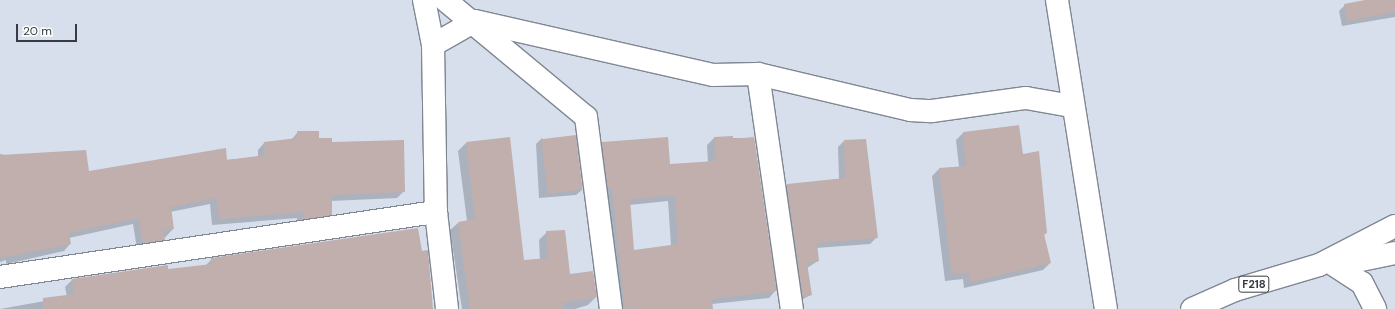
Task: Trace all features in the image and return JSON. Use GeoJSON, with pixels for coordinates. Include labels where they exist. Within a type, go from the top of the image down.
{"type":"FeatureCollection","features":[{"type":"Feature","properties":{"kind":"main road"},"geometry":{"type":"LineString","coordinates":[[424,0],[433,45],[436,212],[447,309]]}},
{"type":"Feature","properties":{"kind":"main road"},"geometry":{"type":"LineString","coordinates":[[445,0],[475,21],[586,117],[611,309]]}},
{"type":"Feature","properties":{"kind":"main road"},"geometry":{"type":"LineString","coordinates":[[1057,0],[1072,106],[1106,309]]}},
{"type":"Feature","properties":{"kind":"main road"},"geometry":{"type":"LineString","coordinates":[[433,45],[475,21],[713,74],[758,74],[910,110],[932,111],[1026,98],[1072,106]]}},
{"type":"Feature","properties":{"kind":"main road"},"geometry":{"type":"LineString","coordinates":[[758,74],[792,309]]}},
{"type":"Feature","properties":{"kind":"main road"},"geometry":{"type":"LineString","coordinates":[[0,277],[436,212]]}},
{"type":"Feature","properties":{"kind":"main road","name":"F218"},"geometry":{"type":"LineString","coordinates":[[1326,265],[1395,226]]}},
{"type":"Feature","properties":{"kind":"main road","name":"F218"},"geometry":{"type":"LineString","coordinates":[[1192,309],[1235,290],[1326,265],[1395,253]]}},
{"type":"Feature","properties":{"kind":"main road"},"geometry":{"type":"LineString","coordinates":[[1326,265],[1362,283],[1375,309]]}},
{"type":"Feature","properties":{"kind":"building"},"geometry":{"type":"Polygon","coordinates":[[[1365,0],[1395,0],[1395,12],[1347,21],[1344,4],[1365,0]]]}},
{"type":"Feature","properties":{"kind":"building"},"geometry":{"type":"Polygon","coordinates":[[[1019,125],[1023,154],[1039,151],[1047,233],[1044,234],[1051,263],[970,282],[969,273],[952,274],[939,168],[966,166],[963,132],[1019,125]]]}},
{"type":"Feature","properties":{"kind":"building"},"geometry":{"type":"Polygon","coordinates":[[[297,131],[319,131],[319,138],[332,138],[332,142],[404,140],[405,192],[332,195],[332,215],[304,219],[303,212],[219,219],[217,198],[171,207],[174,229],[163,231],[165,240],[143,243],[139,218],[69,233],[71,244],[0,258],[0,155],[86,150],[89,171],[226,148],[227,160],[265,155],[264,142],[297,138],[297,131]]]}},
{"type":"Feature","properties":{"kind":"building"},"geometry":{"type":"Polygon","coordinates":[[[576,135],[583,190],[548,194],[541,139],[576,135]]]}},
{"type":"Feature","properties":{"kind":"building"},"geometry":{"type":"Polygon","coordinates":[[[733,136],[733,139],[754,137],[777,291],[712,299],[713,309],[625,309],[612,188],[608,188],[602,142],[668,137],[670,164],[716,161],[714,137],[733,136]],[[675,195],[630,199],[634,250],[678,244],[675,195]]]}},
{"type":"Feature","properties":{"kind":"building"},"geometry":{"type":"Polygon","coordinates":[[[510,137],[524,260],[548,258],[546,231],[565,230],[570,274],[593,271],[597,297],[562,303],[564,309],[470,309],[458,222],[475,219],[466,142],[510,137]]]}},
{"type":"Feature","properties":{"kind":"building"},"geometry":{"type":"Polygon","coordinates":[[[866,139],[878,238],[817,243],[819,261],[807,263],[812,295],[803,297],[787,184],[845,178],[844,140],[866,139]]]}},
{"type":"Feature","properties":{"kind":"building"},"geometry":{"type":"Polygon","coordinates":[[[418,228],[422,251],[428,250],[433,309],[43,309],[43,298],[74,294],[72,279],[168,265],[168,269],[212,264],[211,258],[418,228]]]}}]}
